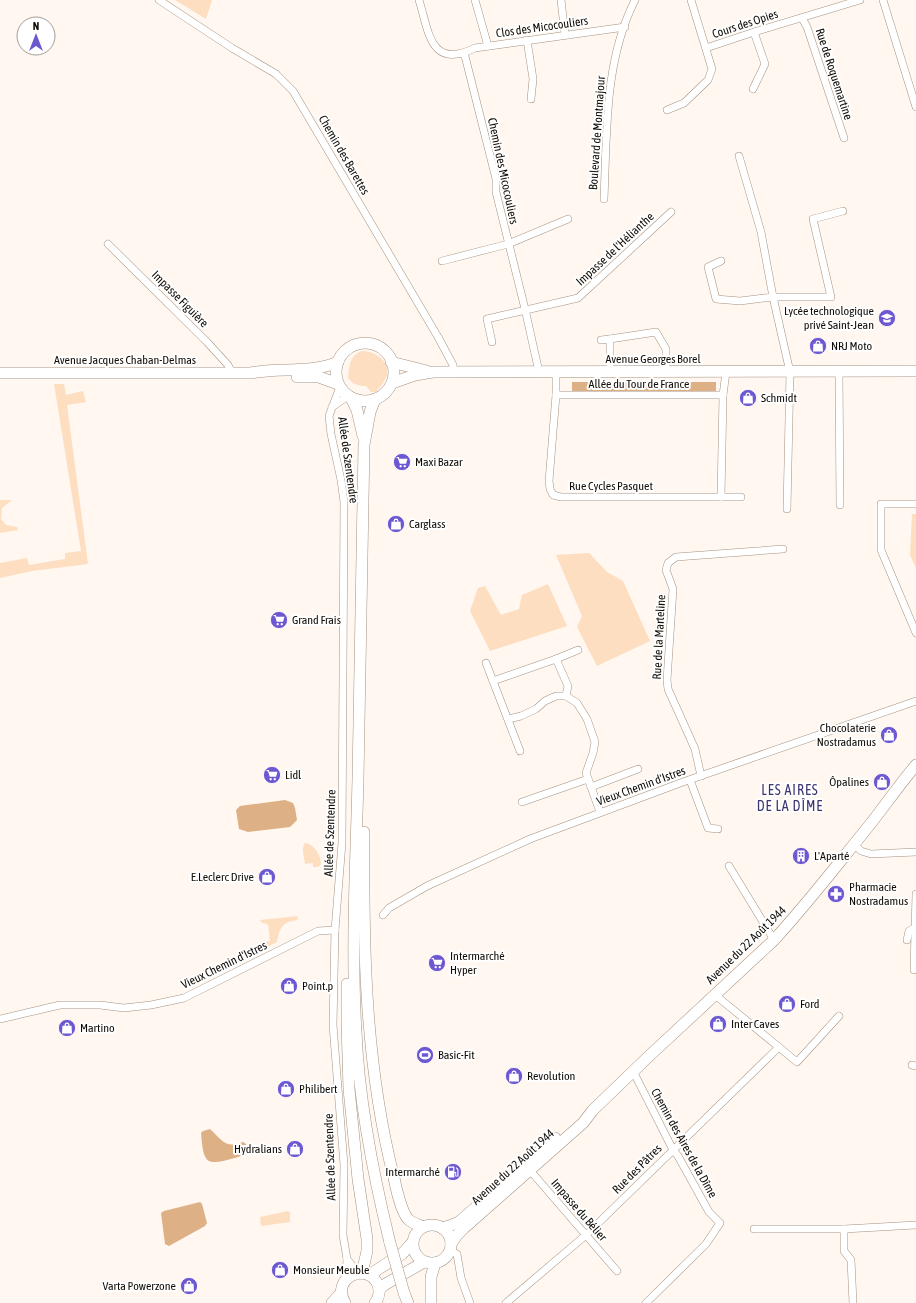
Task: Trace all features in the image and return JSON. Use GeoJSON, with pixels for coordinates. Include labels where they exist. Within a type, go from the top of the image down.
{"type":"FeatureCollection","features":[{"type":"Feature","properties":{"kind":"main road"},"geometry":{"type":"LineString","coordinates":[[350,397],[366,401],[375,399],[381,396],[392,383],[393,372],[391,362],[382,350],[376,346],[361,344],[347,350],[338,362],[336,377],[339,385],[350,397],[359,416],[364,445]]}},
{"type":"Feature","properties":{"kind":"main road","name":"Avenue Jacques Chaban-Delmas"},"geometry":{"type":"LineString","coordinates":[[251,373],[265,370],[307,370],[338,362]]}},
{"type":"Feature","properties":{"kind":"main road"},"geometry":{"type":"LineString","coordinates":[[391,362],[429,372]]}},
{"type":"Feature","properties":{"kind":"main road","name":"Avenue Georges Borel"},"geometry":{"type":"LineString","coordinates":[[392,383],[429,372],[916,372]]}},
{"type":"Feature","properties":{"kind":"main road","name":"Avenue Jacques Chaban-Delmas"},"geometry":{"type":"LineString","coordinates":[[0,373],[251,373],[267,376],[319,377],[339,385]]}},
{"type":"Feature","properties":{"kind":"main road"},"geometry":{"type":"LineString","coordinates":[[375,399],[370,412],[364,445],[355,882],[355,1002],[358,1067],[370,1149],[390,1242],[406,1298]]}},
{"type":"Feature","properties":{"kind":"main road","name":"Avenue du 22 Août 1944"},"geometry":{"type":"LineString","coordinates":[[442,1228],[459,1222],[507,1180],[528,1167],[583,1122],[593,1110],[714,994],[774,940],[854,844],[916,765]]}},
{"type":"Feature","properties":{"kind":"main road"},"geometry":{"type":"LineString","coordinates":[[358,780],[364,811],[363,904],[367,1003],[373,1068],[380,1120],[404,1212],[409,1220],[423,1227]]}},
{"type":"Feature","properties":{"kind":"main road"},"geometry":{"type":"LineString","coordinates":[[355,882],[349,949],[347,1022],[352,1127],[367,1239],[367,1251],[363,1274]]}},
{"type":"Feature","properties":{"kind":"main road","name":"Avenue du 22 Août 1944"},"geometry":{"type":"LineString","coordinates":[[451,1248],[463,1229],[506,1192],[528,1167]]}},
{"type":"Feature","properties":{"kind":"main road"},"geometry":{"type":"LineString","coordinates":[[506,1192],[507,1180]]}},
{"type":"Feature","properties":{"kind":"main road"},"geometry":{"type":"LineString","coordinates":[[332,1303],[343,1298],[343,1283],[346,1279],[354,1274],[363,1274],[402,1254],[412,1243],[416,1234],[423,1227],[430,1225],[442,1228],[447,1232],[450,1237],[451,1248],[444,1259],[435,1263],[424,1262],[384,1285],[379,1290]]}},
{"type":"Feature","properties":{"kind":"main road"},"geometry":{"type":"LineString","coordinates":[[412,1243],[415,1254],[424,1262]]}},
{"type":"Feature","properties":{"kind":"main road"},"geometry":{"type":"LineString","coordinates":[[431,1303],[431,1277],[435,1263]]}},
{"type":"Feature","properties":{"kind":"main road"},"geometry":{"type":"LineString","coordinates":[[363,1274],[376,1282],[379,1290],[379,1296],[375,1303]]}},
{"type":"Feature","properties":{"kind":"street","name":"Chemin des Barettes"},"geometry":{"type":"LineString","coordinates":[[159,0],[232,48],[276,74],[294,92],[438,337],[453,365],[454,373]]}},
{"type":"Feature","properties":{"kind":"street"},"geometry":{"type":"LineString","coordinates":[[420,0],[431,41],[435,47],[441,52],[463,54]]}},
{"type":"Feature","properties":{"kind":"street"},"geometry":{"type":"LineString","coordinates":[[475,0],[488,46]]}},
{"type":"Feature","properties":{"kind":"street"},"geometry":{"type":"LineString","coordinates":[[561,0],[565,35]]}},
{"type":"Feature","properties":{"kind":"street","name":"Boulevard de Montmajour"},"geometry":{"type":"LineString","coordinates":[[604,199],[611,75],[618,45],[635,0]]}},
{"type":"Feature","properties":{"kind":"street"},"geometry":{"type":"LineString","coordinates":[[667,110],[684,103],[708,80],[712,69],[691,0]]}},
{"type":"Feature","properties":{"kind":"street","name":"Cours des Opies"},"geometry":{"type":"LineString","coordinates":[[706,48],[860,0]]}},
{"type":"Feature","properties":{"kind":"street"},"geometry":{"type":"LineString","coordinates":[[883,0],[916,107]]}},
{"type":"Feature","properties":{"kind":"street","name":"Rue de Roquemartine"},"geometry":{"type":"LineString","coordinates":[[802,18],[807,26],[844,138]]}},
{"type":"Feature","properties":{"kind":"street","name":"Clos des Micocouliers"},"geometry":{"type":"LineString","coordinates":[[463,54],[475,48],[625,26]]}},
{"type":"Feature","properties":{"kind":"street"},"geometry":{"type":"LineString","coordinates":[[753,89],[765,64],[754,32]]}},
{"type":"Feature","properties":{"kind":"street"},"geometry":{"type":"LineString","coordinates":[[527,40],[533,79],[531,99]]}},
{"type":"Feature","properties":{"kind":"street","name":"Chemin des Micocouliers"},"geometry":{"type":"LineString","coordinates":[[463,54],[465,56],[496,179],[496,192],[539,372]]}},
{"type":"Feature","properties":{"kind":"street"},"geometry":{"type":"LineString","coordinates":[[739,156],[761,232],[773,297],[790,372],[787,509]]}},
{"type":"Feature","properties":{"kind":"street","name":"Impasse de l'Hélianthe"},"geometry":{"type":"LineString","coordinates":[[492,342],[487,318],[578,298],[671,212]]}},
{"type":"Feature","properties":{"kind":"street"},"geometry":{"type":"LineString","coordinates":[[720,261],[708,267],[716,299],[740,301],[773,297],[831,297],[812,219],[843,212]]}},
{"type":"Feature","properties":{"kind":"street"},"geometry":{"type":"LineString","coordinates":[[442,260],[508,244],[568,219]]}},
{"type":"Feature","properties":{"kind":"street","name":"Impasse Figuière"},"geometry":{"type":"LineString","coordinates":[[108,244],[207,342],[228,365],[232,373]]}},
{"type":"Feature","properties":{"kind":"street"},"geometry":{"type":"LineString","coordinates":[[600,340],[656,332],[666,349],[666,372]]}},
{"type":"Feature","properties":{"kind":"street"},"geometry":{"type":"LineString","coordinates":[[610,339],[610,372]]}},
{"type":"Feature","properties":{"kind":"street","name":"Rue Cycles Pasquet"},"geometry":{"type":"LineString","coordinates":[[556,372],[556,395],[549,481],[550,489],[553,495],[561,497],[742,497]]}},
{"type":"Feature","properties":{"kind":"street"},"geometry":{"type":"LineString","coordinates":[[721,497],[723,395],[726,372]]}},
{"type":"Feature","properties":{"kind":"street"},"geometry":{"type":"LineString","coordinates":[[839,372],[840,505]]}},
{"type":"Feature","properties":{"kind":"street","name":"Allée de Szentendre"},"geometry":{"type":"LineString","coordinates":[[339,385],[329,416],[343,489],[344,515],[342,843],[335,930],[333,1025],[344,1158],[343,1235],[346,1259],[346,1279]]}},
{"type":"Feature","properties":{"kind":"street","name":"Allée du Tour de France"},"geometry":{"type":"LineString","coordinates":[[556,395],[723,395]]}},
{"type":"Feature","properties":{"kind":"street","name":"Allée de Szentendre"},"geometry":{"type":"LineString","coordinates":[[332,408],[350,397]]}},
{"type":"Feature","properties":{"kind":"street"},"geometry":{"type":"LineString","coordinates":[[916,504],[881,504],[881,550],[916,633]]}},
{"type":"Feature","properties":{"kind":"street","name":"Rue de la Marteline"},"geometry":{"type":"LineString","coordinates":[[701,776],[695,749],[668,689],[666,680],[673,589],[666,570],[668,563],[676,557],[783,549]]}},
{"type":"Feature","properties":{"kind":"street"},"geometry":{"type":"LineString","coordinates":[[493,681],[578,650]]}},
{"type":"Feature","properties":{"kind":"street"},"geometry":{"type":"LineString","coordinates":[[556,659],[568,686],[566,696]]}},
{"type":"Feature","properties":{"kind":"street"},"geometry":{"type":"LineString","coordinates":[[486,663],[520,751]]}},
{"type":"Feature","properties":{"kind":"street"},"geometry":{"type":"LineString","coordinates":[[508,719],[521,716],[536,709],[545,701],[556,696],[566,696],[577,703],[587,719],[595,742],[586,773],[600,812]]}},
{"type":"Feature","properties":{"kind":"street","name":"Vieux Chemin d'Istres"},"geometry":{"type":"LineString","coordinates":[[383,915],[389,908],[427,886],[530,838],[701,776],[916,701]]}},
{"type":"Feature","properties":{"kind":"street"},"geometry":{"type":"LineString","coordinates":[[591,787],[638,769]]}},
{"type":"Feature","properties":{"kind":"street"},"geometry":{"type":"LineString","coordinates":[[522,802],[588,779]]}},
{"type":"Feature","properties":{"kind":"street"},"geometry":{"type":"LineString","coordinates":[[690,780],[708,828],[718,829]]}},
{"type":"Feature","properties":{"kind":"street"},"geometry":{"type":"LineString","coordinates":[[854,844],[861,851],[871,854],[916,852]]}},
{"type":"Feature","properties":{"kind":"street"},"geometry":{"type":"LineString","coordinates":[[729,866],[774,940]]}},
{"type":"Feature","properties":{"kind":"street"},"geometry":{"type":"LineString","coordinates":[[914,970],[916,894]]}},
{"type":"Feature","properties":{"kind":"street"},"geometry":{"type":"LineString","coordinates":[[907,940],[909,931],[915,928]]}},
{"type":"Feature","properties":{"kind":"street","name":"Vieux Chemin d'Istres"},"geometry":{"type":"LineString","coordinates":[[0,1019],[60,1005],[100,1005],[124,1008],[151,1005],[184,998],[318,931],[335,930]]}},
{"type":"Feature","properties":{"kind":"street"},"geometry":{"type":"LineString","coordinates":[[714,994],[797,1062],[839,1016]]}},
{"type":"Feature","properties":{"kind":"street","name":"Rue des Pâtres"},"geometry":{"type":"LineString","coordinates":[[506,1303],[586,1235],[779,1047]]}},
{"type":"Feature","properties":{"kind":"street","name":"Chemin des Aires de la Dîme"},"geometry":{"type":"LineString","coordinates":[[633,1072],[673,1150],[678,1156],[709,1212],[720,1223],[706,1244],[648,1302]]}},
{"type":"Feature","properties":{"kind":"street","name":"Impasse du Bélier"},"geometry":{"type":"LineString","coordinates":[[528,1167],[617,1271]]}},
{"type":"Feature","properties":{"kind":"street"},"geometry":{"type":"LineString","coordinates":[[754,1229],[844,1229],[916,1225]]}},
{"type":"Feature","properties":{"kind":"street"},"geometry":{"type":"LineString","coordinates":[[844,1229],[844,1252],[851,1260],[853,1303]]}},
{"type":"Feature","properties":{"kind":"street"},"geometry":{"type":"LineString","coordinates":[[451,1248],[457,1254],[462,1278],[470,1303]]}},
{"type":"Feature","properties":{"kind":"street"},"geometry":{"type":"LineString","coordinates":[[346,1259],[363,1274]]}},
{"type":"Feature","properties":{"kind":"shaded area"},"geometry":{"type":"Polygon","coordinates":[[[175,0],[212,0],[206,19],[175,0]]]}},
{"type":"Feature","properties":{"kind":"shaded area"},"geometry":{"type":"Polygon","coordinates":[[[362,351],[367,351],[376,355],[384,361],[386,365],[387,375],[384,382],[376,392],[371,392],[366,386],[360,386],[348,378],[350,365],[353,358],[362,351]]]}},
{"type":"Feature","properties":{"kind":"shaded area"},"geometry":{"type":"Polygon","coordinates":[[[572,382],[716,382],[716,391],[572,391],[572,382]]]}},
{"type":"Feature","properties":{"kind":"shaded area"},"geometry":{"type":"Polygon","coordinates":[[[54,384],[64,384],[66,395],[83,391],[86,402],[67,405],[88,564],[32,571],[0,578],[0,563],[27,558],[29,565],[65,559],[65,553],[81,551],[54,384]]]}},
{"type":"Feature","properties":{"kind":"shaded area"},"geometry":{"type":"Polygon","coordinates":[[[0,500],[12,500],[2,508],[1,519],[6,525],[17,527],[18,530],[0,533],[0,500]]]}},
{"type":"Feature","properties":{"kind":"shaded area"},"geometry":{"type":"Polygon","coordinates":[[[912,514],[916,514],[916,568],[910,555],[912,514]]]}},
{"type":"Feature","properties":{"kind":"shaded area"},"geometry":{"type":"Polygon","coordinates":[[[589,553],[607,572],[623,581],[650,641],[597,666],[577,627],[582,616],[556,555],[589,553]]]}},
{"type":"Feature","properties":{"kind":"shaded area"},"geometry":{"type":"Polygon","coordinates":[[[548,584],[567,626],[490,651],[470,611],[478,588],[485,586],[501,615],[519,609],[522,595],[548,584]]]}},
{"type":"Feature","properties":{"kind":"shaded area"},"geometry":{"type":"Polygon","coordinates":[[[285,800],[293,803],[295,808],[297,820],[290,827],[248,832],[239,829],[236,810],[240,806],[285,800]]]}},
{"type":"Feature","properties":{"kind":"shaded area"},"geometry":{"type":"Polygon","coordinates":[[[305,843],[311,845],[318,854],[321,864],[318,867],[313,867],[313,863],[305,864],[303,850],[305,843]]]}},
{"type":"Feature","properties":{"kind":"shaded area"},"geometry":{"type":"Polygon","coordinates":[[[298,916],[297,920],[288,922],[282,926],[277,942],[253,954],[252,953],[253,950],[264,948],[264,942],[270,941],[268,924],[262,923],[260,920],[298,916]]]}},
{"type":"Feature","properties":{"kind":"shaded area"},"geometry":{"type":"Polygon","coordinates":[[[210,1129],[221,1140],[228,1144],[243,1142],[246,1144],[249,1151],[248,1154],[219,1162],[209,1161],[206,1158],[202,1146],[201,1133],[210,1129]]]}},
{"type":"Feature","properties":{"kind":"shaded area"},"geometry":{"type":"Polygon","coordinates":[[[200,1202],[202,1204],[207,1223],[205,1226],[169,1246],[165,1244],[161,1213],[200,1202]]]}},
{"type":"Feature","properties":{"kind":"shaded area"},"geometry":{"type":"Polygon","coordinates":[[[288,1211],[290,1212],[290,1222],[261,1226],[260,1217],[288,1211]]]}},
{"type":"Feature","properties":{"kind":"place","name":"Lycée technologique privé Saint-Jean"},"geometry":{"type":"Point","coordinates":[887,318]}},
{"type":"Feature","properties":{"kind":"place","name":"NRJ Moto"},"geometry":{"type":"Point","coordinates":[818,346]}},
{"type":"Feature","properties":{"kind":"place","name":"Schmidt"},"geometry":{"type":"Point","coordinates":[748,398]}},
{"type":"Feature","properties":{"kind":"place","name":"Maxi Bazar"},"geometry":{"type":"Point","coordinates":[402,462]}},
{"type":"Feature","properties":{"kind":"place","name":"Carglass"},"geometry":{"type":"Point","coordinates":[396,524]}},
{"type":"Feature","properties":{"kind":"place","name":"Grand Frais"},"geometry":{"type":"Point","coordinates":[279,620]}},
{"type":"Feature","properties":{"kind":"place","name":"Chocolaterie Nostradamus"},"geometry":{"type":"Point","coordinates":[889,735]}},
{"type":"Feature","properties":{"kind":"place","name":"Lidl"},"geometry":{"type":"Point","coordinates":[272,775]}},
{"type":"Feature","properties":{"kind":"place","name":"Ôpalines"},"geometry":{"type":"Point","coordinates":[882,782]}},
{"type":"Feature","properties":{"kind":"place","name":"L'Aparté"},"geometry":{"type":"Point","coordinates":[801,856]}},
{"type":"Feature","properties":{"kind":"place","name":"E.Leclerc Drive"},"geometry":{"type":"Point","coordinates":[267,877]}},
{"type":"Feature","properties":{"kind":"place","name":"Pharmacie Nostradamus"},"geometry":{"type":"Point","coordinates":[836,894]}},
{"type":"Feature","properties":{"kind":"place","name":"Intermarché Hyper"},"geometry":{"type":"Point","coordinates":[437,963]}},
{"type":"Feature","properties":{"kind":"place","name":"Point.p"},"geometry":{"type":"Point","coordinates":[289,986]}},
{"type":"Feature","properties":{"kind":"place","name":"Ford"},"geometry":{"type":"Point","coordinates":[787,1004]}},
{"type":"Feature","properties":{"kind":"place","name":"Inter Caves"},"geometry":{"type":"Point","coordinates":[718,1024]}},
{"type":"Feature","properties":{"kind":"place","name":"Martino"},"geometry":{"type":"Point","coordinates":[67,1028]}},
{"type":"Feature","properties":{"kind":"place","name":"Basic-Fit"},"geometry":{"type":"Point","coordinates":[425,1055]}},
{"type":"Feature","properties":{"kind":"place","name":"Revolution"},"geometry":{"type":"Point","coordinates":[514,1076]}},
{"type":"Feature","properties":{"kind":"place","name":"Philibert"},"geometry":{"type":"Point","coordinates":[286,1089]}},
{"type":"Feature","properties":{"kind":"place","name":"Hydralians"},"geometry":{"type":"Point","coordinates":[295,1149]}},
{"type":"Feature","properties":{"kind":"place","name":"Intermarché"},"geometry":{"type":"Point","coordinates":[453,1172]}},
{"type":"Feature","properties":{"kind":"place","name":"Monsieur Meuble"},"geometry":{"type":"Point","coordinates":[280,1270]}},
{"type":"Feature","properties":{"kind":"place","name":"Varta Powerzone"},"geometry":{"type":"Point","coordinates":[189,1286]}},
{"type":"Feature","properties":{"kind":"district","name":"LES AIRES DE LA DÎME"},"geometry":{"type":"Point","coordinates":[790,798]}}]}
